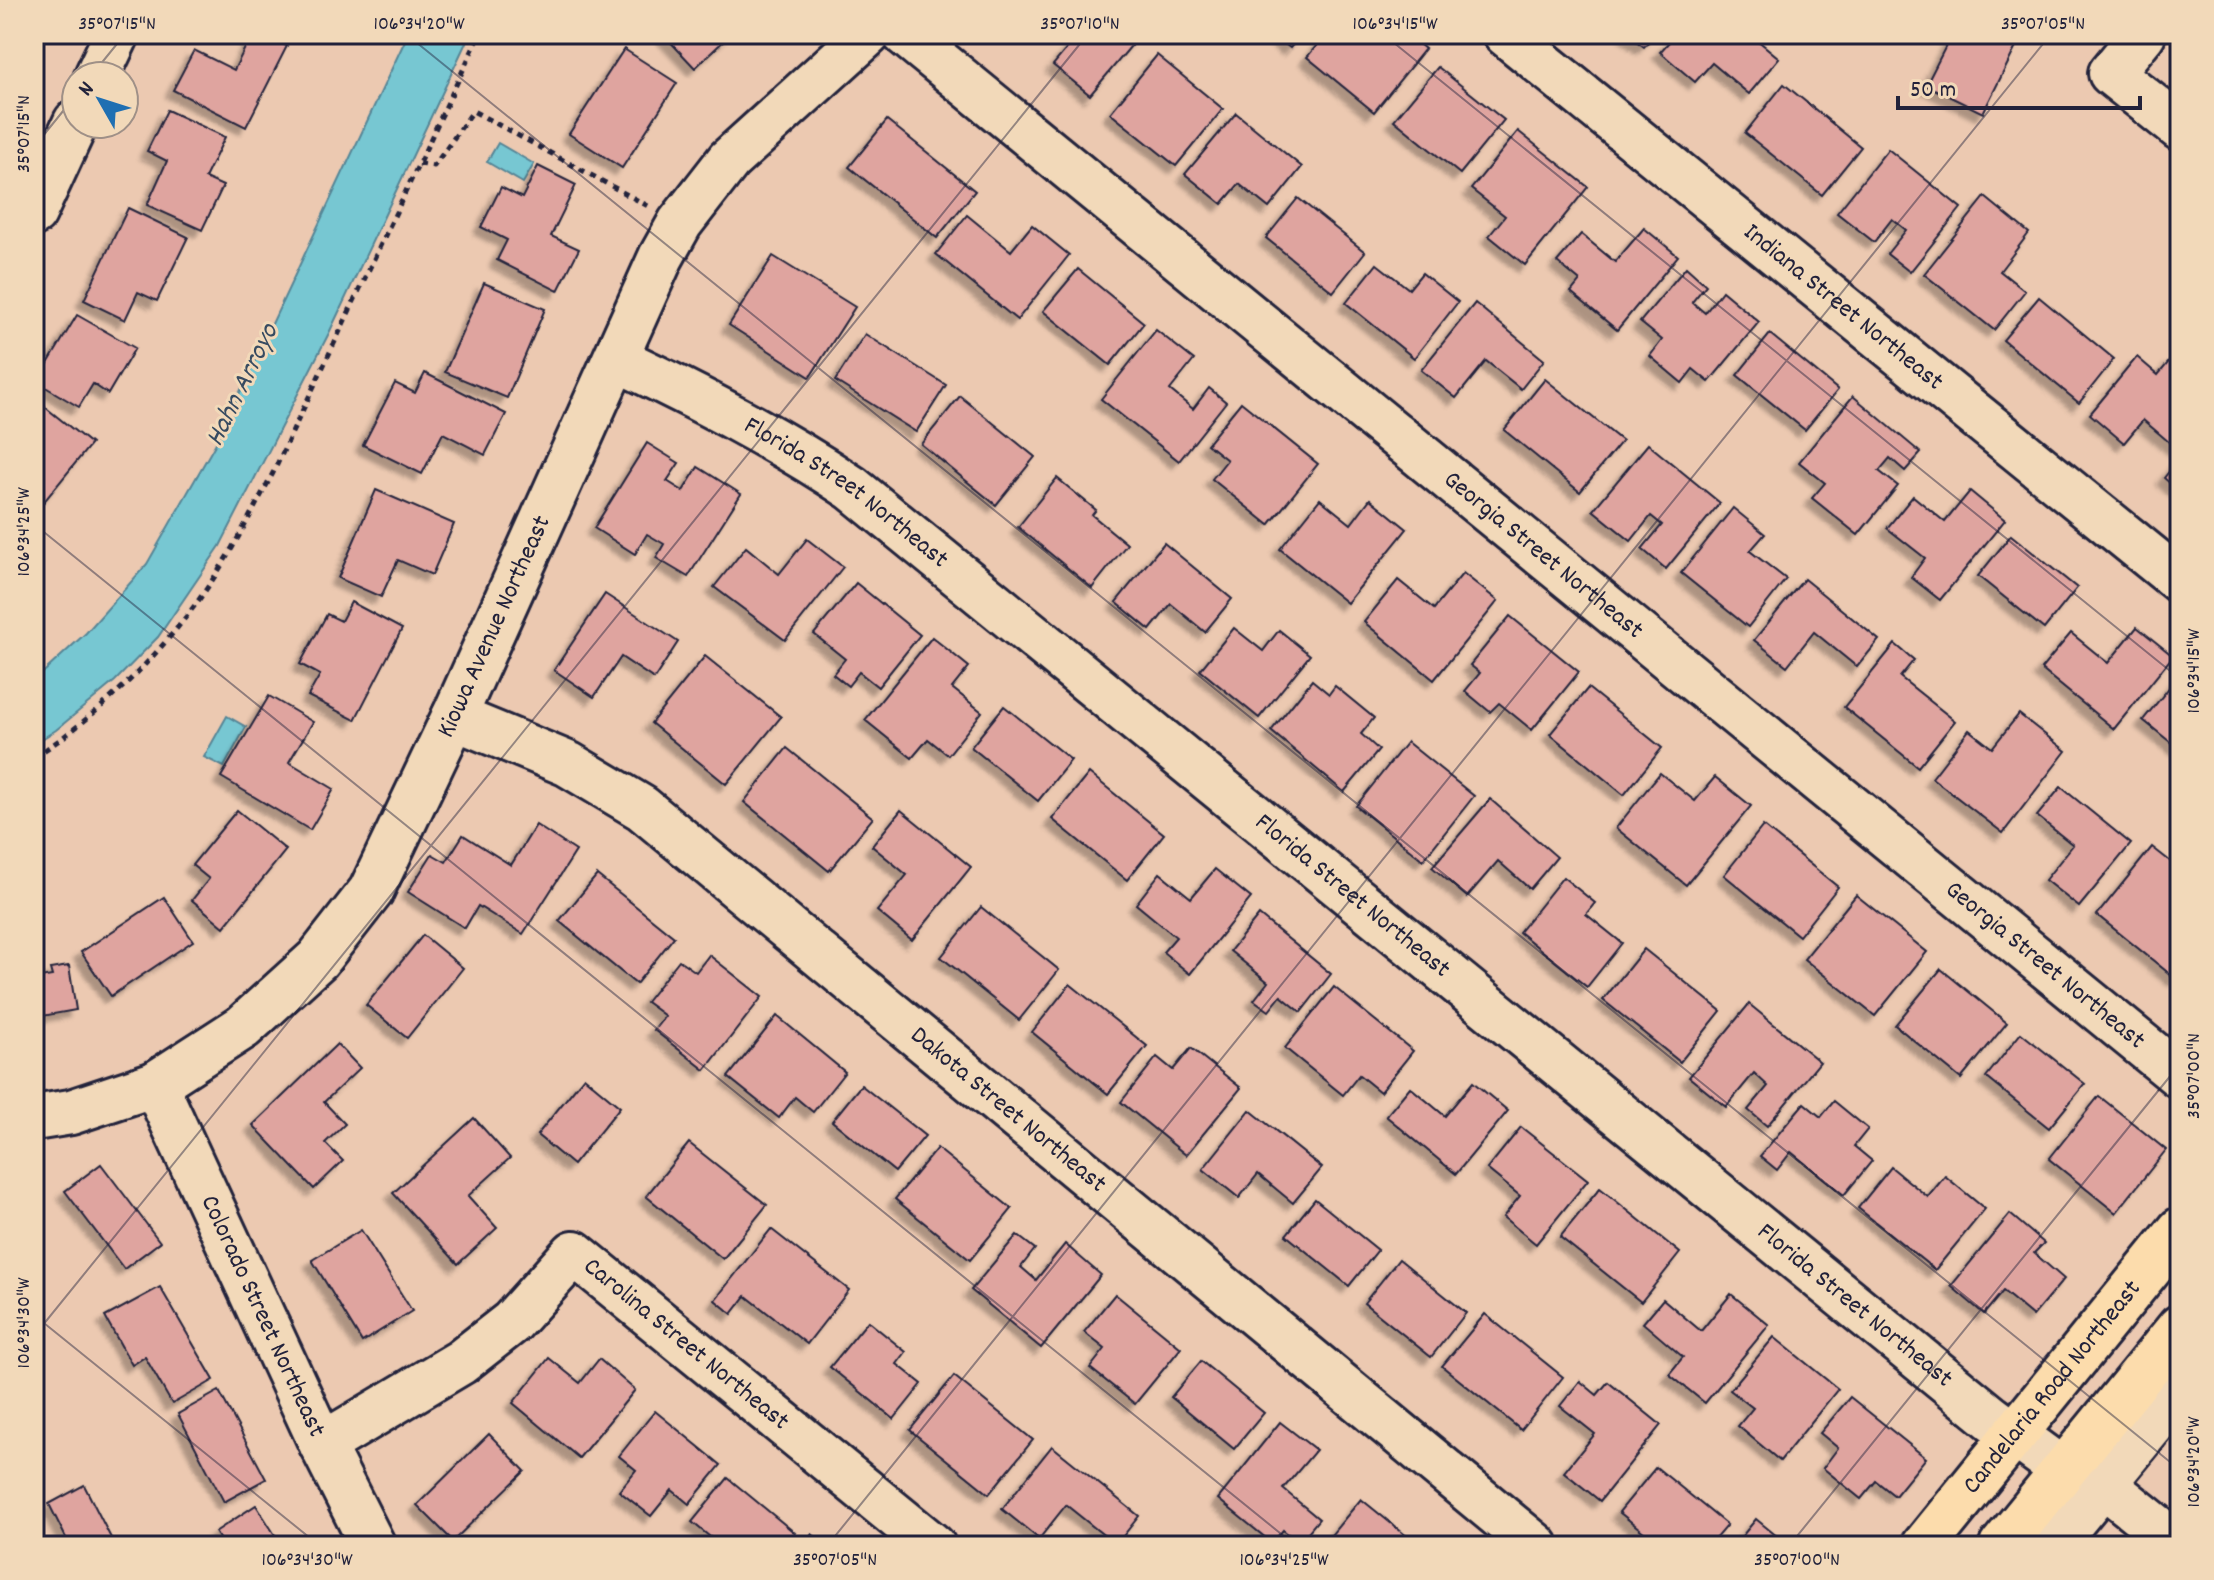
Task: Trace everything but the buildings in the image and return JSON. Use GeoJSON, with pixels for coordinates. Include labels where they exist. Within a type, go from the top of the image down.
{"type":"FeatureCollection","features":[{"type":"Feature","properties":{"kind":"main road","name":"Candelaria Road Northeast"},"geometry":{"type":"LineString","coordinates":[[1924,1546],[2180,1230]]}},
{"type":"Feature","properties":{"kind":"main road"},"geometry":{"type":"LineString","coordinates":[[2002,1546],[2083,1477],[2180,1327]]}},
{"type":"Feature","properties":{"kind":"street"},"geometry":{"type":"LineString","coordinates":[[105,60],[117,34]]}},
{"type":"Feature","properties":{"kind":"street","name":"Kiowa Avenue Northeast"},"geometry":{"type":"LineString","coordinates":[[34,1118],[71,1112],[155,1084],[243,1027],[318,959],[371,891],[454,717],[661,257],[680,223],[729,160],[868,34]]}},
{"type":"Feature","properties":{"kind":"street","name":"Georgia Street Northeast"},"geometry":{"type":"LineString","coordinates":[[905,34],[2180,1076]]}},
{"type":"Feature","properties":{"kind":"street","name":"Indiana Street Northeast"},"geometry":{"type":"LineString","coordinates":[[1506,34],[2180,581]]}},
{"type":"Feature","properties":{"kind":"street"},"geometry":{"type":"LineString","coordinates":[[2143,34],[2111,73],[2180,128]]}},
{"type":"Feature","properties":{"kind":"street"},"geometry":{"type":"LineString","coordinates":[[34,213],[68,140]]}},
{"type":"Feature","properties":{"kind":"street","name":"Florida Street Northeast"},"geometry":{"type":"LineString","coordinates":[[617,359],[725,411],[799,453],[852,488],[2013,1435],[2083,1477],[2180,1546]]}},
{"type":"Feature","properties":{"kind":"street","name":"Dakota Street Northeast"},"geometry":{"type":"LineString","coordinates":[[454,717],[568,764],[642,808],[1536,1546]]}},
{"type":"Feature","properties":{"kind":"street","name":"Colorado Street Northeast"},"geometry":{"type":"LineString","coordinates":[[155,1084],[322,1445],[373,1546]]}},
{"type":"Feature","properties":{"kind":"street","name":"Carolina Street Northeast"},"geometry":{"type":"LineString","coordinates":[[322,1445],[461,1362],[512,1322],[574,1253],[933,1546]]}},
{"type":"Feature","properties":{"kind":"street"},"geometry":{"type":"LineString","coordinates":[[2052,1546],[2083,1477],[2180,1391]]}},
{"type":"Feature","properties":{"kind":"path"},"geometry":{"type":"LineString","coordinates":[[34,757],[131,679],[199,600],[239,537],[273,473],[480,34]]}},
{"type":"Feature","properties":{"kind":"path"},"geometry":{"type":"LineString","coordinates":[[419,164],[434,166],[473,111],[680,223]]}},
{"type":"Feature","properties":{"kind":"water","name":"Hahn Arroyo"},"geometry":{"type":"Polygon","coordinates":[[[408,34],[470,34],[329,333],[220,546],[158,637],[115,681],[56,730],[34,744],[34,681],[86,633],[147,564],[217,441],[408,34]]]}},
{"type":"Feature","properties":{"kind":"water"},"geometry":{"type":"Polygon","coordinates":[[[498,143],[534,164],[523,183],[487,162],[498,143]]]}},
{"type":"Feature","properties":{"kind":"water"},"geometry":{"type":"Polygon","coordinates":[[[227,716],[246,727],[224,767],[204,757],[227,716]]]}}]}
